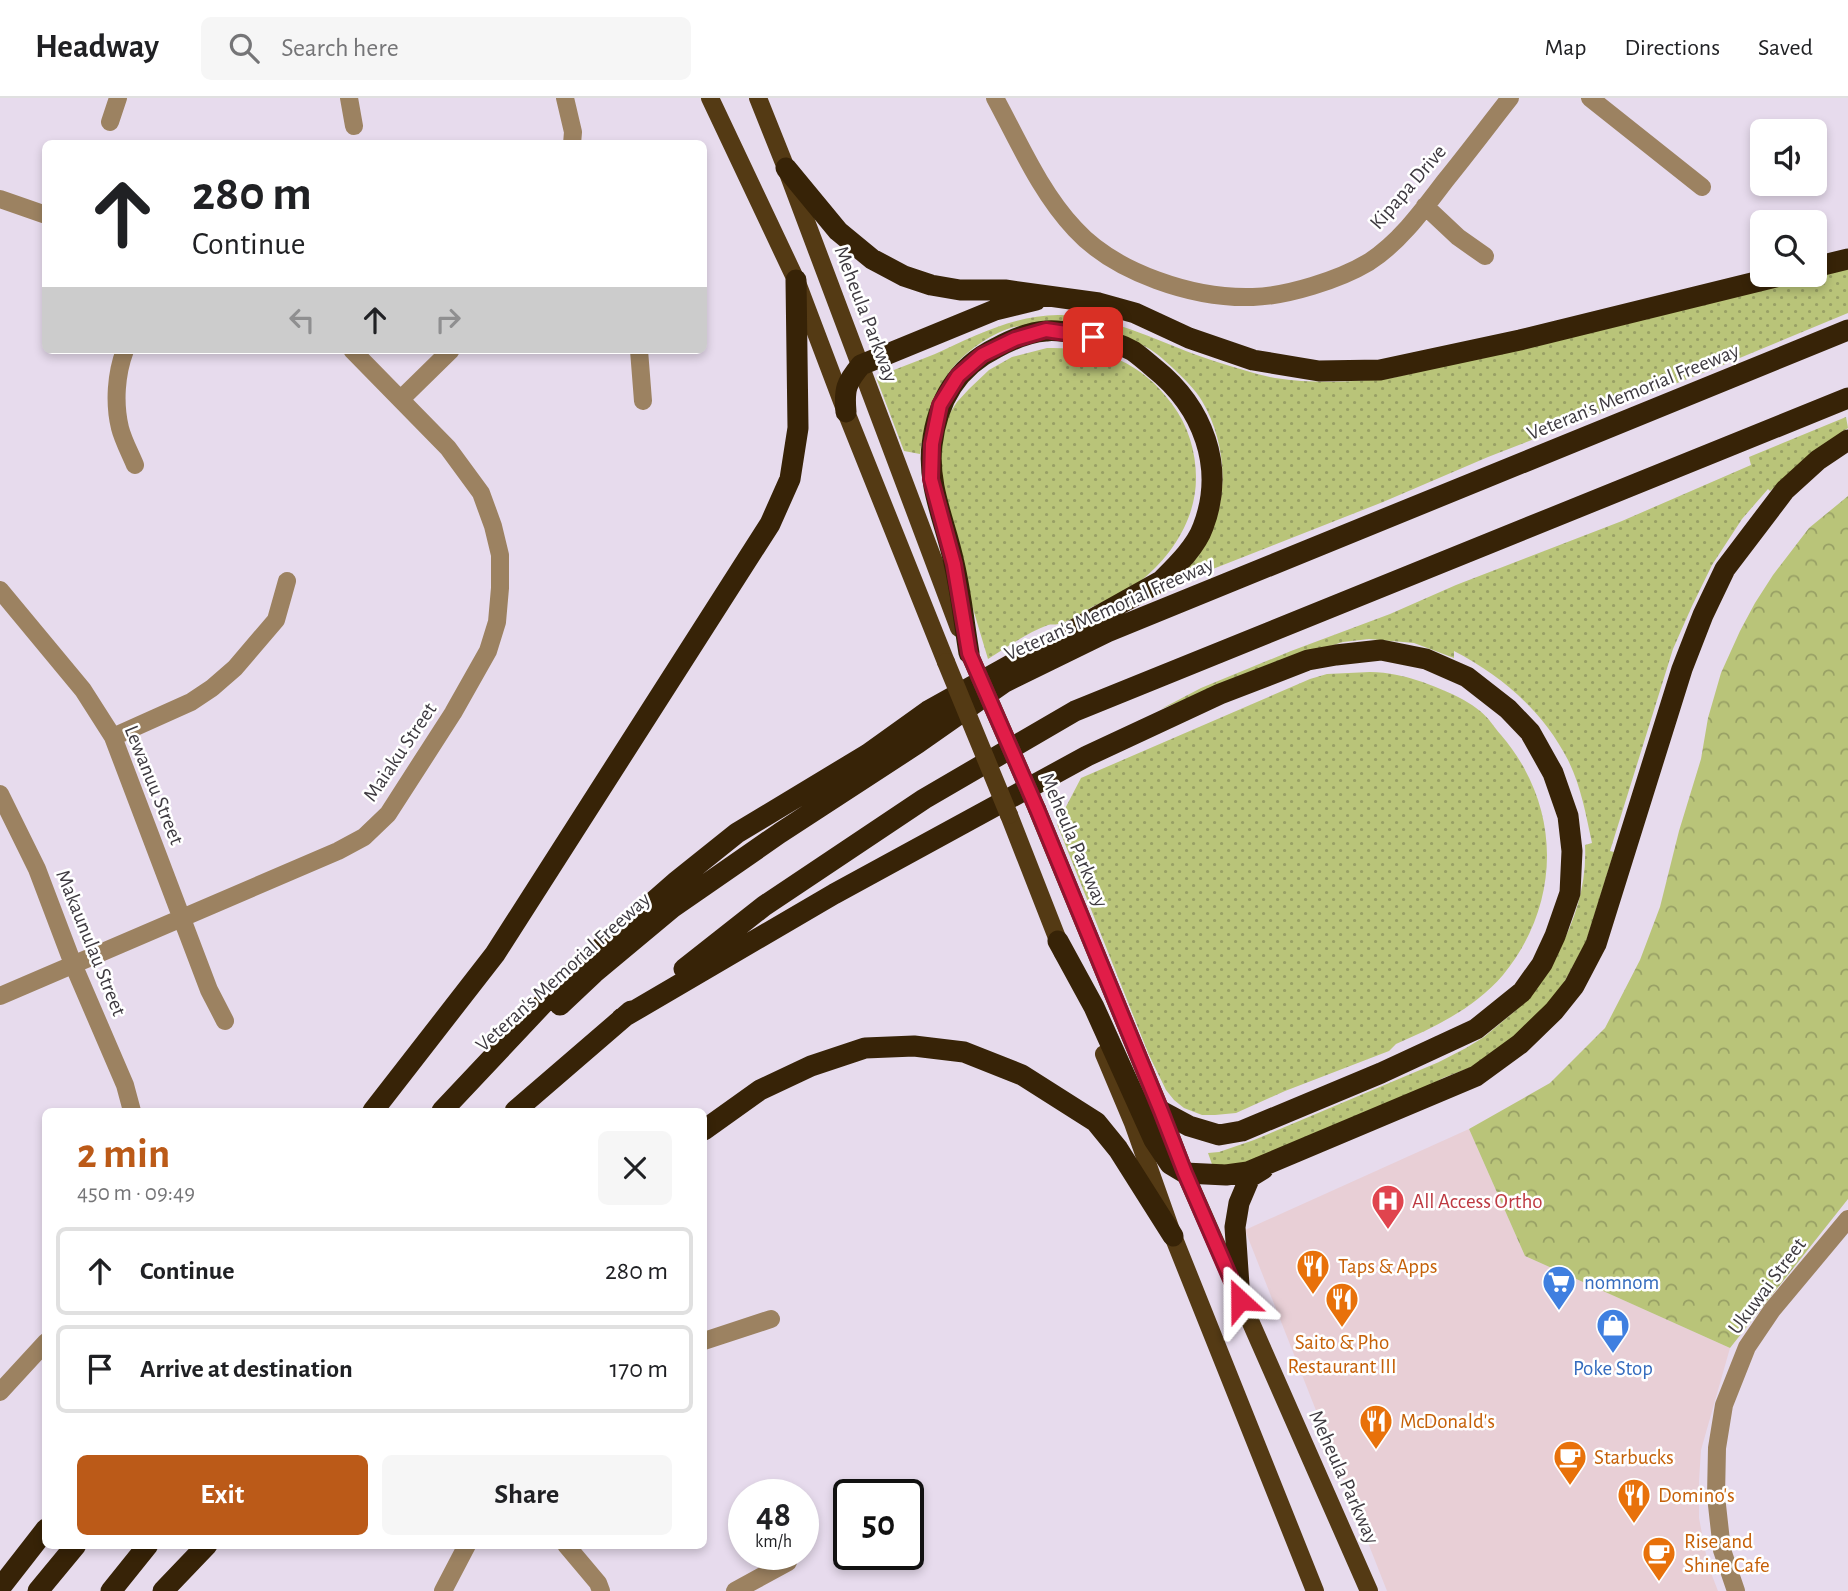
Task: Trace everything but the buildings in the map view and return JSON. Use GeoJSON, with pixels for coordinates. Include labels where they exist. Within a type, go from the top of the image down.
{"type":"FeatureCollection","features":[{"type":"Feature","properties":{"kind":"highway"},"geometry":{"type":"LineString","coordinates":[[786,167],[838,231],[872,259],[904,276],[931,285],[960,290],[1005,290],[1099,303],[1135,313],[1189,338],[1253,360],[1319,371],[1380,370],[1520,340],[1750,283]]}},
{"type":"Feature","properties":{"kind":"highway"},"geometry":{"type":"LineString","coordinates":[[1827,264],[1848,259]]}},
{"type":"Feature","properties":{"kind":"highway"},"geometry":{"type":"LineString","coordinates":[[375,1108],[495,954],[770,524],[790,478],[798,428],[796,280]]}},
{"type":"Feature","properties":{"kind":"highway"},"geometry":{"type":"LineString","coordinates":[[846,412],[844,393],[849,379],[861,365],[995,310],[1034,300],[1069,299]]}},
{"type":"Feature","properties":{"kind":"highway"},"geometry":{"type":"LineString","coordinates":[[447,1108],[572,973],[677,881],[737,833],[868,754],[928,710],[1161,581],[1179,563],[1202,530],[1212,496],[1211,460],[1204,431],[1182,395],[1162,374],[1134,352],[1108,341],[1046,330],[1015,339],[982,355],[958,376],[940,405],[932,444],[931,479],[954,564],[969,653]]}},
{"type":"Feature","properties":{"kind":"highway","name":"Veteran's Memorial Freeway"},"geometry":{"type":"LineString","coordinates":[[447,1108],[594,973],[672,908],[1005,682],[1107,632],[1848,330]]}},
{"type":"Feature","properties":{"kind":"highway"},"geometry":{"type":"LineString","coordinates":[[518,1108],[622,1018],[764,906],[924,799],[1076,711],[1848,398]]}},
{"type":"Feature","properties":{"kind":"highway"},"geometry":{"type":"LineString","coordinates":[[1058,941],[1094,1007],[1154,1140],[1170,1164],[1185,1173],[1226,1175],[1248,1172],[1476,1076],[1520,1044],[1554,1011],[1574,986],[1596,944],[1682,669],[1725,569],[1785,490],[1818,460],[1848,440]]}},
{"type":"Feature","properties":{"kind":"highway"},"geometry":{"type":"LineString","coordinates":[[622,1018],[834,894],[1087,756],[1220,694],[1308,660],[1364,651],[1390,651],[1426,659],[1467,677],[1508,709],[1530,732],[1553,773],[1568,816],[1572,851],[1570,894],[1542,964],[1522,992],[1476,1029],[1381,1073],[1242,1131],[1219,1135],[1189,1126],[1161,1111]]}},
{"type":"Feature","properties":{"kind":"highway"},"geometry":{"type":"LineString","coordinates":[[707,1128],[760,1090],[811,1066],[865,1048],[914,1046],[964,1052],[1022,1074],[1096,1122],[1118,1149],[1173,1236]]}},
{"type":"Feature","properties":{"kind":"highway"},"geometry":{"type":"LineString","coordinates":[[1240,1300],[1236,1227],[1239,1203],[1250,1177],[1271,1164]]}},
{"type":"Feature","properties":{"kind":"highway"},"geometry":{"type":"LineString","coordinates":[[0,1588],[42,1535]]}},
{"type":"Feature","properties":{"kind":"highway"},"geometry":{"type":"LineString","coordinates":[[37,1591],[73,1549]]}},
{"type":"Feature","properties":{"kind":"highway"},"geometry":{"type":"LineString","coordinates":[[111,1591],[145,1549]]}},
{"type":"Feature","properties":{"kind":"highway"},"geometry":{"type":"LineString","coordinates":[[163,1591],[202,1549]]}},
{"type":"Feature","properties":{"kind":"main road"},"geometry":{"type":"LineString","coordinates":[[710,98],[796,280],[846,412],[1133,1124],[1173,1236],[1315,1591]]}},
{"type":"Feature","properties":{"kind":"main road","name":"Meheula Parkway"},"geometry":{"type":"LineString","coordinates":[[758,98],[969,653],[1037,809],[1185,1173],[1369,1591]]}},
{"type":"Feature","properties":{"kind":"street"},"geometry":{"type":"LineString","coordinates":[[110,122],[118,98]]}},
{"type":"Feature","properties":{"kind":"street"},"geometry":{"type":"LineString","coordinates":[[349,98],[354,125]]}},
{"type":"Feature","properties":{"kind":"street"},"geometry":{"type":"LineString","coordinates":[[565,98],[572,140]]}},
{"type":"Feature","properties":{"kind":"street","name":"Kipapa Drive"},"geometry":{"type":"LineString","coordinates":[[995,98],[1055,205],[1094,247],[1172,287],[1253,297],[1300,290],[1368,262],[1393,242],[1425,206],[1510,98]]}},
{"type":"Feature","properties":{"kind":"street"},"geometry":{"type":"LineString","coordinates":[[1590,98],[1702,187]]}},
{"type":"Feature","properties":{"kind":"street"},"geometry":{"type":"LineString","coordinates":[[0,199],[42,214]]}},
{"type":"Feature","properties":{"kind":"street"},"geometry":{"type":"LineString","coordinates":[[1425,206],[1458,237],[1485,256]]}},
{"type":"Feature","properties":{"kind":"street"},"geometry":{"type":"LineString","coordinates":[[124,354],[116,394],[120,428],[135,465]]}},
{"type":"Feature","properties":{"kind":"street","name":"Maiaku Street"},"geometry":{"type":"LineString","coordinates":[[0,996],[338,851],[363,837],[388,814],[453,713],[488,651],[497,622],[500,555],[494,526],[481,493],[448,448],[356,354]]}},
{"type":"Feature","properties":{"kind":"street"},"geometry":{"type":"LineString","coordinates":[[401,399],[447,354]]}},
{"type":"Feature","properties":{"kind":"street"},"geometry":{"type":"LineString","coordinates":[[639,354],[643,401]]}},
{"type":"Feature","properties":{"kind":"street"},"geometry":{"type":"LineString","coordinates":[[113,737],[191,702],[235,668],[276,620],[286,581]]}},
{"type":"Feature","properties":{"kind":"street","name":"Lewanuu Street"},"geometry":{"type":"LineString","coordinates":[[0,590],[83,690],[113,737],[209,990],[225,1021]]}},
{"type":"Feature","properties":{"kind":"street","name":"Makaunulau Street"},"geometry":{"type":"LineString","coordinates":[[0,794],[37,869],[73,964],[125,1085],[131,1108]]}},
{"type":"Feature","properties":{"kind":"street","name":"Ukuwai Street"},"geometry":{"type":"LineString","coordinates":[[1736,1591],[1722,1550],[1716,1496],[1717,1448],[1724,1405],[1747,1346],[1772,1310],[1848,1219]]}},
{"type":"Feature","properties":{"kind":"street"},"geometry":{"type":"LineString","coordinates":[[707,1340],[771,1319]]}},
{"type":"Feature","properties":{"kind":"street"},"geometry":{"type":"LineString","coordinates":[[0,1392],[42,1346]]}},
{"type":"Feature","properties":{"kind":"street"},"geometry":{"type":"LineString","coordinates":[[443,1591],[465,1549]]}},
{"type":"Feature","properties":{"kind":"street"},"geometry":{"type":"LineString","coordinates":[[569,1549],[598,1583],[601,1591]]}},
{"type":"Feature","properties":{"kind":"street"},"geometry":{"type":"LineString","coordinates":[[735,1591],[773,1570]]}},
{"type":"Feature","properties":{"kind":"shaded area"},"geometry":{"type":"Polygon","coordinates":[[[1469,1129],[1525,1256],[1730,1348],[1701,1450],[1699,1481],[1699,1518],[1708,1565],[1718,1591],[1387,1591],[1245,1230],[1469,1129]]]}},
{"type":"Feature","properties":{"kind":"green space"},"geometry":{"type":"Polygon","coordinates":[[[1848,265],[1848,313],[1167,587],[1197,553],[1210,533],[1220,501],[1222,466],[1216,432],[1202,401],[1185,380],[1154,352],[1133,342],[1040,327],[1020,326],[1000,332],[968,353],[946,377],[932,405],[920,454],[904,451],[876,377],[996,327],[1028,318],[1061,315],[1101,320],[1214,361],[1275,378],[1334,382],[1392,378],[1765,287],[1827,287],[1827,271],[1848,265]]]}},
{"type":"Feature","properties":{"kind":"green space"},"geometry":{"type":"Polygon","coordinates":[[[1047,348],[1084,350],[1117,359],[1160,389],[1178,412],[1190,439],[1196,468],[1195,493],[1181,534],[1164,558],[1143,579],[1071,619],[1048,625],[1017,640],[988,659],[939,495],[943,424],[957,402],[989,370],[1012,357],[1047,348]]]}},
{"type":"Feature","properties":{"kind":"green space"},"geometry":{"type":"Polygon","coordinates":[[[1846,417],[1848,428],[1817,449],[1770,491],[1768,489],[1742,519],[1712,565],[1673,649],[1610,851],[1614,852],[1586,942],[1561,988],[1542,1013],[1474,1066],[1249,1163],[1213,1167],[1208,1153],[1254,1140],[1439,1062],[1484,1037],[1515,1011],[1559,951],[1565,938],[1582,886],[1585,845],[1592,843],[1573,770],[1558,742],[1520,696],[1489,672],[1454,651],[1454,658],[1414,643],[1369,639],[1343,642],[1286,660],[1161,709],[1201,688],[1291,651],[1622,521],[1751,465],[1749,457],[1846,417]]]}},
{"type":"Feature","properties":{"kind":"green space"},"geometry":{"type":"Polygon","coordinates":[[[1848,496],[1848,1199],[1730,1348],[1525,1256],[1469,1129],[1550,1083],[1605,1028],[1640,960],[1660,907],[1701,759],[1708,718],[1721,673],[1740,631],[1773,575],[1809,528],[1848,496]]]}},
{"type":"Feature","properties":{"kind":"green space"},"geometry":{"type":"Polygon","coordinates":[[[1370,672],[1417,680],[1472,705],[1483,713],[1521,763],[1535,792],[1544,823],[1547,855],[1544,886],[1536,917],[1522,947],[1503,975],[1492,987],[1454,1016],[1396,1044],[1389,1051],[1236,1113],[1202,1115],[1184,1108],[1166,1090],[1149,1055],[1057,824],[1081,778],[1310,679],[1327,674],[1370,672]]]}},
{"type":"Feature","properties":{"kind":"place","name":"All Access Ortho"},"geometry":{"type":"Point","coordinates":[1388,1231]}},
{"type":"Feature","properties":{"kind":"place","name":"Taps & Apps"},"geometry":{"type":"Point","coordinates":[1313,1296]}},
{"type":"Feature","properties":{"kind":"place","name":"nomnom"},"geometry":{"type":"Point","coordinates":[1559,1312]}},
{"type":"Feature","properties":{"kind":"place","name":"Saito & Pho Restaurant III"},"geometry":{"type":"Point","coordinates":[1342,1329]}},
{"type":"Feature","properties":{"kind":"place","name":"Poke Stop"},"geometry":{"type":"Point","coordinates":[1613,1355]}},
{"type":"Feature","properties":{"kind":"place","name":"McDonald's"},"geometry":{"type":"Point","coordinates":[1376,1451]}},
{"type":"Feature","properties":{"kind":"place","name":"Starbucks"},"geometry":{"type":"Point","coordinates":[1570,1487]}},
{"type":"Feature","properties":{"kind":"place","name":"Domino's"},"geometry":{"type":"Point","coordinates":[1634,1525]}},
{"type":"Feature","properties":{"kind":"place","name":"Rise and Shine Cafe"},"geometry":{"type":"Point","coordinates":[1659,1583]}},
{"type":"Feature","properties":{"kind":"route"},"geometry":{"type":"LineString","coordinates":[[1093,337],[1046,330],[1015,339],[982,355],[958,376],[940,405],[932,444],[931,479],[954,564],[969,653],[1037,809],[1185,1173],[1240,1300]]}}]}
